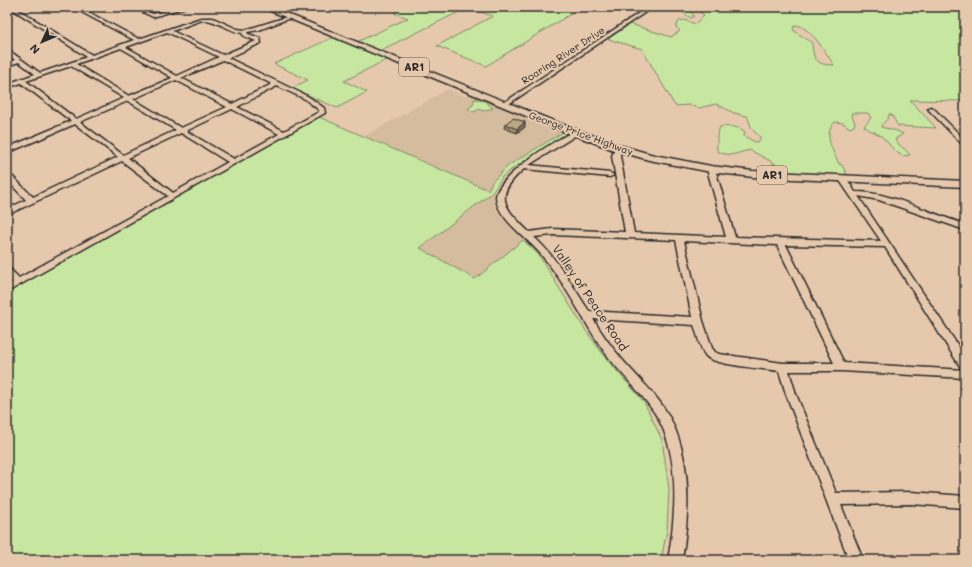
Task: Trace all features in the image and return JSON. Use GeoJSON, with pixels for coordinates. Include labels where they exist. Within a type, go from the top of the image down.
{"type":"FeatureCollection","features":[{"type":"Feature","properties":{"kind":"highway","name":"George Price Highway"},"geometry":{"type":"LineString","coordinates":[[265,7],[576,133],[618,148],[660,160],[711,169],[753,174],[965,184]]}},
{"type":"Feature","properties":{"kind":"street"},"geometry":{"type":"LineString","coordinates":[[7,8],[11,7],[91,57]]}},
{"type":"Feature","properties":{"kind":"street"},"geometry":{"type":"LineString","coordinates":[[74,7],[137,40]]}},
{"type":"Feature","properties":{"kind":"street"},"geometry":{"type":"LineString","coordinates":[[84,12],[99,7]]}},
{"type":"Feature","properties":{"kind":"street"},"geometry":{"type":"LineString","coordinates":[[134,7],[151,16],[157,16],[184,7]]}},
{"type":"Feature","properties":{"kind":"street","name":"Roaring River Drive"},"geometry":{"type":"LineString","coordinates":[[505,104],[651,7]]}},
{"type":"Feature","properties":{"kind":"street"},"geometry":{"type":"LineString","coordinates":[[7,86],[196,20],[207,18],[237,30],[244,31],[288,17]]}},
{"type":"Feature","properties":{"kind":"street"},"geometry":{"type":"LineString","coordinates":[[7,289],[322,113],[322,109],[307,98],[166,30]]}},
{"type":"Feature","properties":{"kind":"street"},"geometry":{"type":"LineString","coordinates":[[7,151],[13,145],[130,98],[260,41],[244,34],[244,31]]}},
{"type":"Feature","properties":{"kind":"street"},"geometry":{"type":"LineString","coordinates":[[121,46],[284,134]]}},
{"type":"Feature","properties":{"kind":"street"},"geometry":{"type":"LineString","coordinates":[[7,51],[40,75]]}},
{"type":"Feature","properties":{"kind":"street"},"geometry":{"type":"LineString","coordinates":[[7,64],[20,60]]}},
{"type":"Feature","properties":{"kind":"street"},"geometry":{"type":"LineString","coordinates":[[72,64],[233,162]]}},
{"type":"Feature","properties":{"kind":"street"},"geometry":{"type":"LineString","coordinates":[[22,81],[173,196]]}},
{"type":"Feature","properties":{"kind":"street"},"geometry":{"type":"LineString","coordinates":[[7,212],[276,84]]}},
{"type":"Feature","properties":{"kind":"street"},"geometry":{"type":"LineString","coordinates":[[930,109],[965,144]]}},
{"type":"Feature","properties":{"kind":"street","name":"Valley of Peace Road"},"geometry":{"type":"LineString","coordinates":[[576,133],[522,167],[504,185],[500,194],[500,200],[506,212],[550,260],[609,352],[646,394],[666,423],[676,457],[680,496],[680,526],[675,560]]}},
{"type":"Feature","properties":{"kind":"street"},"geometry":{"type":"LineString","coordinates":[[618,148],[616,156],[630,235]]}},
{"type":"Feature","properties":{"kind":"street"},"geometry":{"type":"LineString","coordinates":[[522,167],[610,175]]}},
{"type":"Feature","properties":{"kind":"street"},"geometry":{"type":"LineString","coordinates":[[711,169],[731,239]]}},
{"type":"Feature","properties":{"kind":"street"},"geometry":{"type":"LineString","coordinates":[[7,176],[28,198],[33,200]]}},
{"type":"Feature","properties":{"kind":"street"},"geometry":{"type":"LineString","coordinates":[[842,178],[887,244],[965,365]]}},
{"type":"Feature","properties":{"kind":"street"},"geometry":{"type":"LineString","coordinates":[[854,194],[867,194],[884,199],[920,213],[965,227]]}},
{"type":"Feature","properties":{"kind":"street"},"geometry":{"type":"LineString","coordinates":[[528,235],[552,232],[780,242],[887,244]]}},
{"type":"Feature","properties":{"kind":"street"},"geometry":{"type":"LineString","coordinates":[[679,237],[698,321],[707,349],[711,355],[725,361],[783,367],[841,367],[965,374]]}},
{"type":"Feature","properties":{"kind":"street"},"geometry":{"type":"LineString","coordinates":[[780,242],[841,367]]}},
{"type":"Feature","properties":{"kind":"street"},"geometry":{"type":"LineString","coordinates":[[7,271],[18,283]]}},
{"type":"Feature","properties":{"kind":"street"},"geometry":{"type":"LineString","coordinates":[[585,315],[698,321]]}},
{"type":"Feature","properties":{"kind":"street"},"geometry":{"type":"LineString","coordinates":[[783,367],[791,394],[856,560]]}},
{"type":"Feature","properties":{"kind":"street"},"geometry":{"type":"LineString","coordinates":[[832,499],[911,498],[965,502]]}},
{"type":"Feature","properties":{"kind":"shaded area"},"geometry":{"type":"Polygon","coordinates":[[[460,88],[513,110],[532,120],[543,122],[565,131],[509,165],[492,182],[488,190],[365,136],[448,89],[464,96],[467,95],[466,92],[459,89],[460,88]]]}},
{"type":"Feature","properties":{"kind":"shaded area"},"geometry":{"type":"Polygon","coordinates":[[[493,192],[496,209],[523,240],[475,279],[420,248],[493,192]]]}},
{"type":"Feature","properties":{"kind":"green space"},"geometry":{"type":"Polygon","coordinates":[[[392,7],[582,7],[486,66],[437,46],[493,16],[467,8],[379,51],[357,42],[408,18],[394,13],[400,10],[392,7]]]}},
{"type":"Feature","properties":{"kind":"green space"},"geometry":{"type":"Polygon","coordinates":[[[683,7],[965,7],[965,101],[910,100],[936,128],[898,126],[891,114],[889,114],[888,118],[881,127],[903,134],[895,139],[898,144],[910,155],[903,156],[899,154],[881,136],[864,126],[871,118],[868,113],[851,113],[855,123],[854,126],[850,128],[843,123],[835,122],[829,132],[832,148],[839,164],[841,164],[848,176],[778,172],[772,165],[776,164],[750,150],[730,155],[717,151],[717,135],[720,127],[730,127],[743,130],[745,132],[744,136],[755,142],[760,141],[760,137],[752,129],[747,116],[734,113],[716,104],[699,108],[689,105],[675,106],[642,49],[608,39],[630,24],[671,37],[680,31],[676,27],[679,21],[684,20],[695,24],[704,15],[698,11],[693,11],[691,12],[694,16],[691,18],[679,10],[683,7]],[[797,25],[794,26],[793,30],[811,42],[814,56],[820,63],[834,65],[823,48],[803,27],[797,25]]]}},
{"type":"Feature","properties":{"kind":"green space"},"geometry":{"type":"Polygon","coordinates":[[[334,37],[388,59],[344,81],[367,92],[337,108],[292,88],[308,80],[274,64],[334,37]]]}},
{"type":"Feature","properties":{"kind":"green space"},"geometry":{"type":"Polygon","coordinates":[[[474,99],[485,101],[493,108],[483,111],[479,109],[474,112],[468,109],[473,105],[474,99]]]}},
{"type":"Feature","properties":{"kind":"green space"},"geometry":{"type":"Polygon","coordinates":[[[319,117],[488,190],[492,182],[509,165],[565,131],[568,132],[553,144],[516,166],[502,177],[493,192],[420,248],[475,279],[523,240],[538,254],[586,331],[609,362],[644,402],[662,440],[669,489],[667,530],[661,560],[7,560],[7,289],[319,117]]]}},
{"type":"Feature","properties":{"kind":"building"},"geometry":{"type":"Polygon","coordinates":[[[513,118],[525,122],[517,129],[505,124],[513,118]]]}}]}
